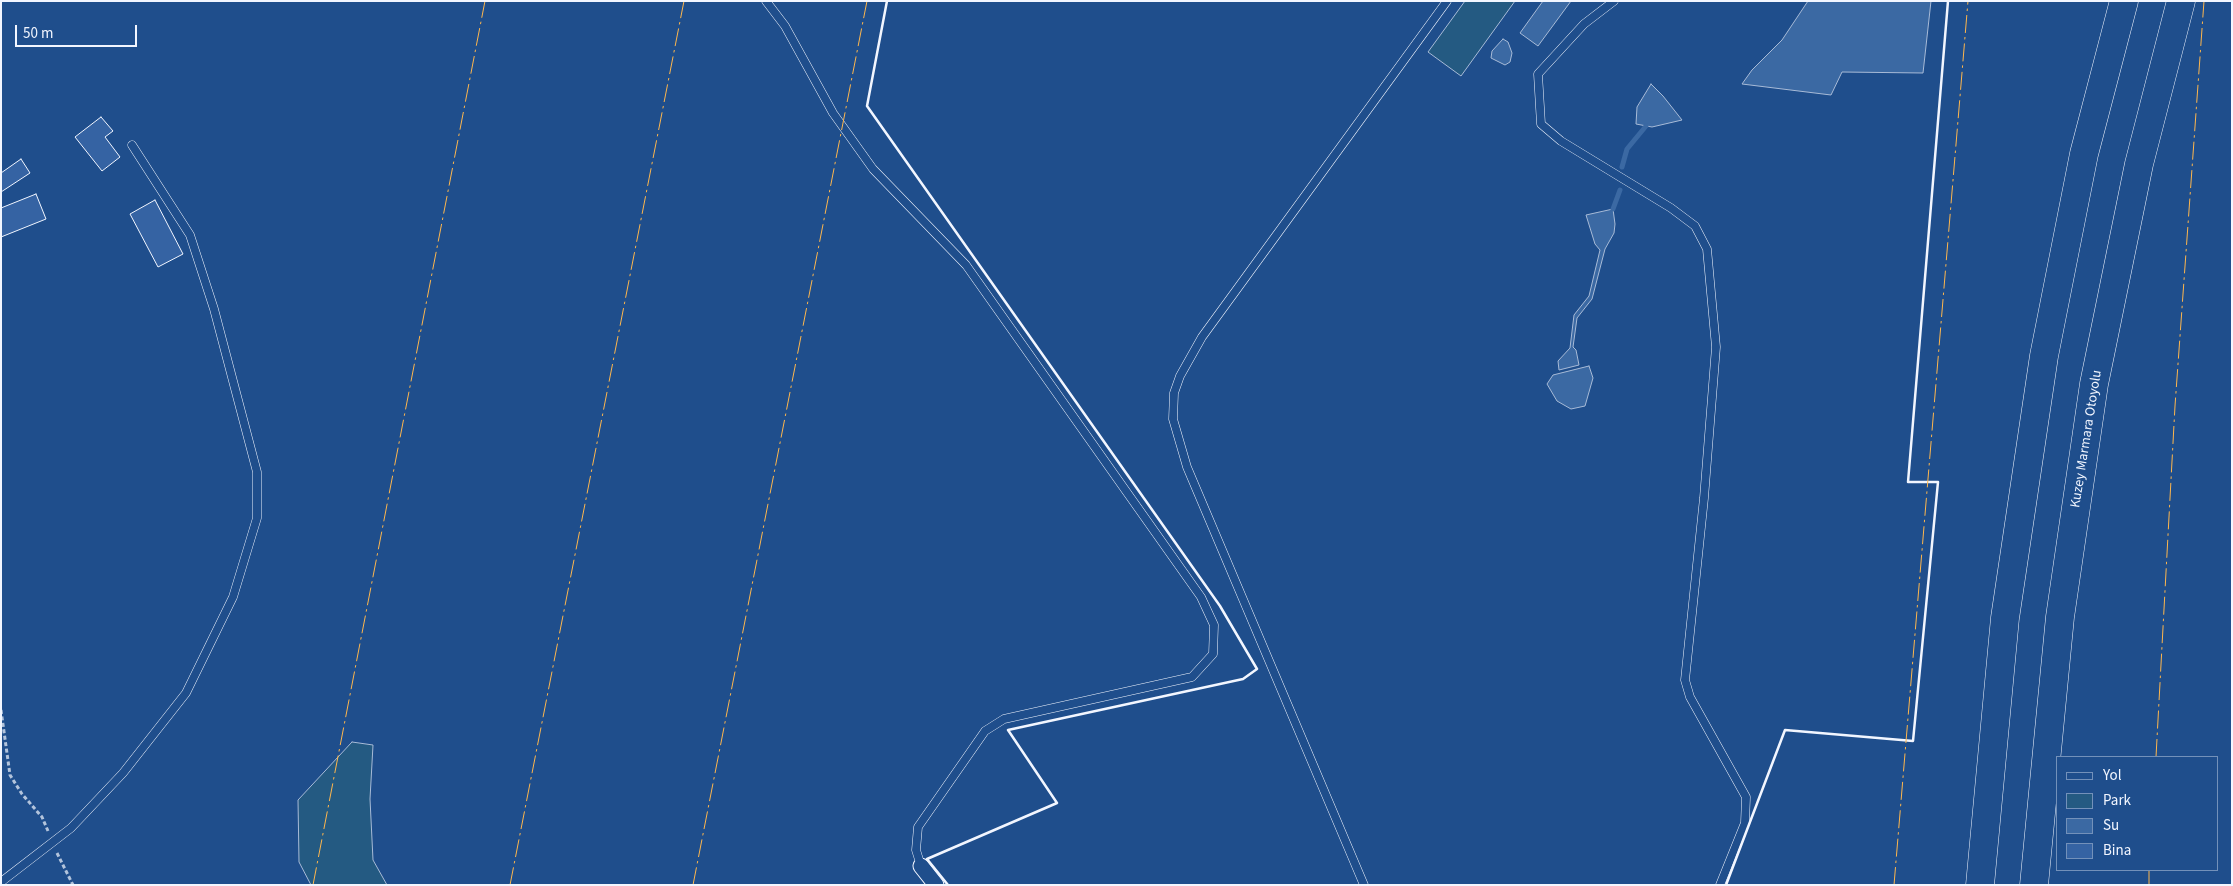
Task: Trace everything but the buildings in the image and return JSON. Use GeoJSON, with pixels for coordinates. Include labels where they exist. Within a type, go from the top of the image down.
{"type":"FeatureCollection","features":[{"type":"Feature","properties":{"kind":"highway"},"geometry":{"type":"LineString","coordinates":[[1980,885],[2005,618],[2044,356],[2084,154],[2124,1]]}},
{"type":"Feature","properties":{"kind":"highway","name":"Kuzey Marmara Otoyolu"},"geometry":{"type":"LineString","coordinates":[[2034,885],[2060,616],[2094,384],[2139,164],[2181,1]]}},
{"type":"Feature","properties":{"kind":"street"},"geometry":{"type":"LineString","coordinates":[[921,866],[936,885]]}},
{"type":"Feature","properties":{"kind":"lane"},"geometry":{"type":"LineString","coordinates":[[766,1],[784,26],[833,113],[873,169],[966,265],[1201,596],[1214,625],[1213,654],[1192,677],[1004,719],[985,731],[918,827],[916,850],[921,866]]}},
{"type":"Feature","properties":{"kind":"lane"},"geometry":{"type":"LineString","coordinates":[[1364,885],[1187,467],[1173,419],[1174,393],[1180,376],[1202,337],[1447,1]]}},
{"type":"Feature","properties":{"kind":"lane"},"geometry":{"type":"LineString","coordinates":[[1614,1],[1584,24],[1538,74],[1540,124],[1561,141],[1679,214],[1695,226],[1707,249],[1716,346],[1704,498],[1684,680],[1690,697],[1746,798],[1744,823],[1720,885]]}},
{"type":"Feature","properties":{"kind":"lane"},"geometry":{"type":"LineString","coordinates":[[1,882],[71,828],[123,773],[186,693],[233,597],[257,518],[257,472],[214,309],[190,235],[132,145]]}},
{"type":"Feature","properties":{"kind":"path"},"geometry":{"type":"LineString","coordinates":[[1,710],[10,775],[22,794],[42,817],[60,862],[73,885]]}},
{"type":"Feature","properties":{"kind":"green space"},"geometry":{"type":"Polygon","coordinates":[[[1465,1],[1515,1],[1461,76],[1428,52],[1465,1]]]}},
{"type":"Feature","properties":{"kind":"green space"},"geometry":{"type":"Polygon","coordinates":[[[352,742],[373,745],[370,799],[373,860],[387,885],[311,885],[299,862],[298,800],[352,742]]]}},
{"type":"Feature","properties":{"kind":"water"},"geometry":{"type":"Polygon","coordinates":[[[1543,1],[1571,1],[1538,46],[1520,33],[1543,1]]]}},
{"type":"Feature","properties":{"kind":"water"},"geometry":{"type":"Polygon","coordinates":[[[1808,1],[1931,1],[1923,73],[1842,72],[1831,95],[1742,84],[1752,70],[1782,40],[1808,1]]]}},
{"type":"Feature","properties":{"kind":"water"},"geometry":{"type":"Polygon","coordinates":[[[1503,39],[1508,42],[1512,53],[1510,62],[1505,65],[1491,58],[1492,51],[1503,39]]]}},
{"type":"Feature","properties":{"kind":"water"},"geometry":{"type":"Polygon","coordinates":[[[1651,84],[1682,120],[1652,127],[1636,124],[1637,107],[1651,84]]]}},
{"type":"Feature","properties":{"kind":"water"},"geometry":{"type":"Polygon","coordinates":[[[1613,209],[1614,233],[1605,249],[1592,299],[1577,318],[1573,347],[1576,350],[1579,365],[1559,370],[1558,361],[1570,348],[1574,315],[1589,296],[1600,250],[1595,244],[1586,215],[1613,209]]]}},
{"type":"Feature","properties":{"kind":"water"},"geometry":{"type":"Polygon","coordinates":[[[1589,366],[1593,378],[1585,406],[1571,409],[1557,401],[1547,384],[1553,375],[1589,366]]]}},
{"type":"Feature","properties":{"kind":"waterway"},"geometry":{"type":"LineString","coordinates":[[1622,167],[1627,149],[1646,126]]}},
{"type":"Feature","properties":{"kind":"waterway"},"geometry":{"type":"LineString","coordinates":[[1613,209],[1620,190]]}},
{"type":"Feature","properties":{"kind":"wall"},"geometry":{"type":"LineString","coordinates":[[887,1],[867,106],[1220,606],[1257,669],[1243,679],[1008,730],[1057,803],[927,859],[948,885]]}},
{"type":"Feature","properties":{"kind":"wall"},"geometry":{"type":"LineString","coordinates":[[1726,885],[1785,730],[1913,741],[1938,482],[1908,482],[1948,1]]}},
{"type":"Feature","properties":{"kind":"power"},"geometry":{"type":"LineString","coordinates":[[313,885],[485,1]]}},
{"type":"Feature","properties":{"kind":"power"},"geometry":{"type":"LineString","coordinates":[[510,885],[684,1]]}},
{"type":"Feature","properties":{"kind":"power"},"geometry":{"type":"LineString","coordinates":[[693,885],[867,1]]}},
{"type":"Feature","properties":{"kind":"power"},"geometry":{"type":"LineString","coordinates":[[1894,885],[1968,1]]}},
{"type":"Feature","properties":{"kind":"power"},"geometry":{"type":"LineString","coordinates":[[2156,756],[2175,406],[2204,1]]}},
{"type":"Feature","properties":{"kind":"power"},"geometry":{"type":"LineString","coordinates":[[2149,871],[2149,885]]}}]}
